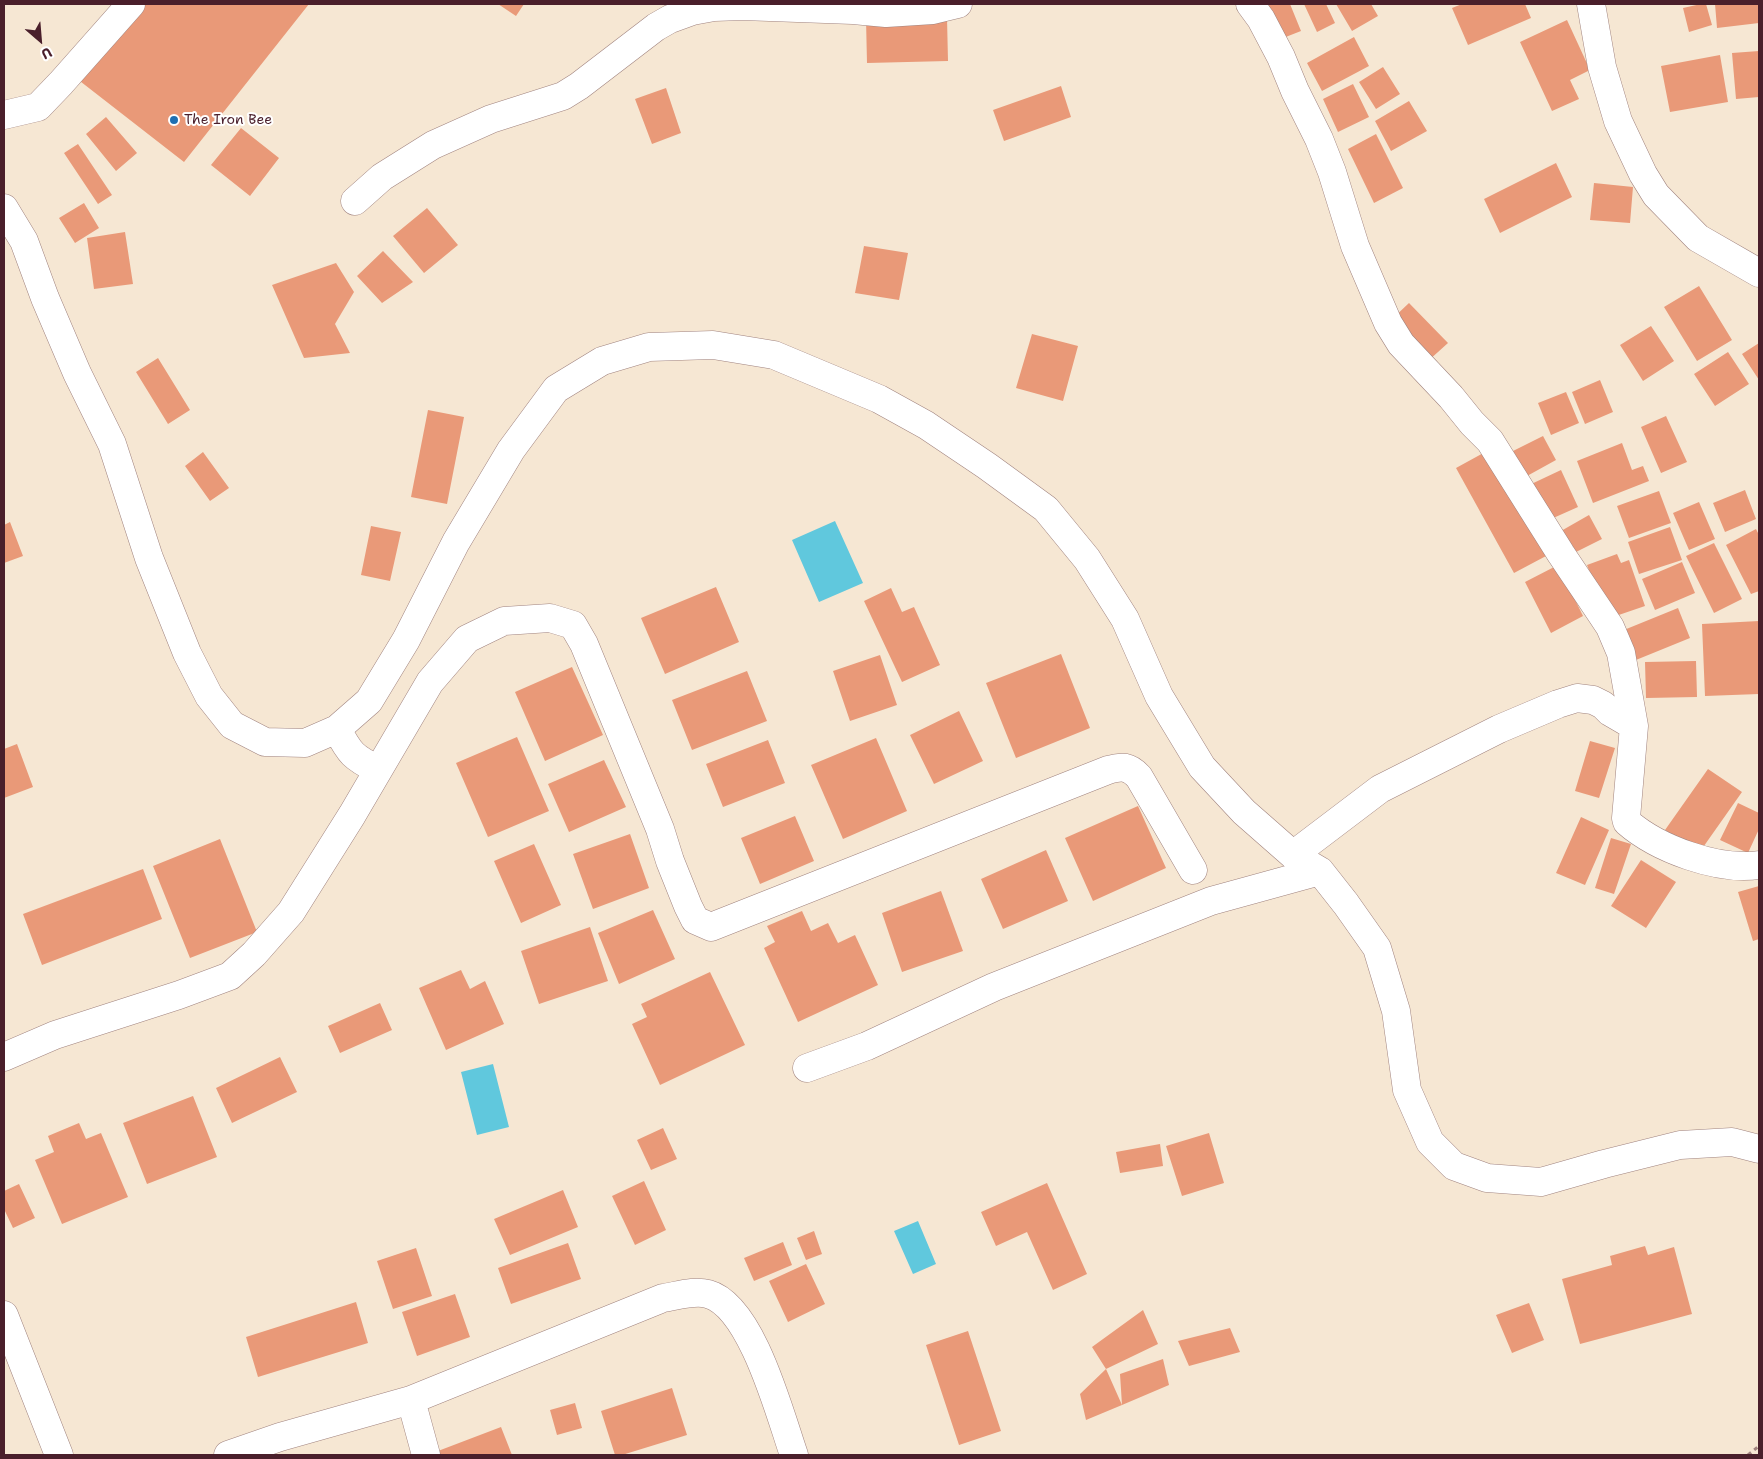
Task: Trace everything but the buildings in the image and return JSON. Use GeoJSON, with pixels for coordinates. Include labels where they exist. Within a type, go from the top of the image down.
{"type":"FeatureCollection","features":[{"type":"Feature","properties":{"kind":"street"},"geometry":{"type":"LineString","coordinates":[[4,115],[38,107],[61,84],[131,4]]}},
{"type":"Feature","properties":{"kind":"street"},"geometry":{"type":"LineString","coordinates":[[355,201],[382,177],[433,145],[491,120],[563,96],[580,86],[656,27],[670,19],[692,11],[714,7],[742,6],[886,13],[933,10],[958,4]]}},
{"type":"Feature","properties":{"kind":"street"},"geometry":{"type":"LineString","coordinates":[[1250,4],[1281,56],[1295,91],[1319,139],[1332,172],[1355,246],[1388,323],[1401,344],[1490,441],[1561,554],[1610,627],[1621,653],[1634,726],[1627,822],[1658,843],[1683,854],[1729,866],[1746,867],[1759,865]]}},
{"type":"Feature","properties":{"kind":"street"},"geometry":{"type":"LineString","coordinates":[[1591,4],[1602,67],[1616,112],[1643,174],[1656,195],[1698,238],[1759,273]]}},
{"type":"Feature","properties":{"kind":"street"},"geometry":{"type":"LineString","coordinates":[[4,208],[24,241],[45,298],[77,373],[112,444],[149,558],[187,653],[208,696],[232,725],[265,742],[305,743],[337,729],[369,702],[406,640],[456,542],[506,459],[556,389],[602,361],[649,347],[713,345],[774,355],[879,399],[926,425],[1046,509],[1087,559],[1125,619],[1160,696],[1202,767],[1244,812],[1293,855],[1320,871],[1377,948],[1396,1011],[1407,1090],[1430,1142],[1454,1166],[1487,1178],[1541,1182],[1680,1145],[1732,1142],[1759,1149]]}},
{"type":"Feature","properties":{"kind":"street"},"geometry":{"type":"LineString","coordinates":[[4,1057],[55,1035],[179,995],[230,976],[254,954],[291,912],[430,682],[467,639],[504,621],[550,618],[572,625],[584,644],[660,829],[670,862],[688,906],[695,920],[711,927],[1122,766],[1132,770],[1138,777],[1193,870]]}},
{"type":"Feature","properties":{"kind":"street"},"geometry":{"type":"LineString","coordinates":[[1293,855],[1380,789],[1499,729],[1558,704],[1577,698],[1593,700],[1634,726]]}},
{"type":"Feature","properties":{"kind":"street"},"geometry":{"type":"LineString","coordinates":[[337,729],[348,750],[360,761],[378,770]]}},
{"type":"Feature","properties":{"kind":"street"},"geometry":{"type":"LineString","coordinates":[[807,1068],[867,1046],[994,987],[1211,901],[1320,871]]}},
{"type":"Feature","properties":{"kind":"street"},"geometry":{"type":"LineString","coordinates":[[228,1455],[280,1437],[411,1400],[663,1298],[697,1292],[710,1294],[731,1308],[747,1331],[775,1397],[794,1455]]}},
{"type":"Feature","properties":{"kind":"street"},"geometry":{"type":"LineString","coordinates":[[4,1315],[59,1455]]}},
{"type":"Feature","properties":{"kind":"street"},"geometry":{"type":"LineString","coordinates":[[411,1400],[426,1455]]}},
{"type":"Feature","properties":{"kind":"path"},"geometry":{"type":"LineString","coordinates":[[1748,1455],[1759,1446]]}},
{"type":"Feature","properties":{"kind":"water"},"geometry":{"type":"Polygon","coordinates":[[[835,521],[863,583],[819,602],[792,540],[835,521]]]}},
{"type":"Feature","properties":{"kind":"water"},"geometry":{"type":"Polygon","coordinates":[[[493,1064],[509,1127],[477,1135],[461,1072],[493,1064]]]}},
{"type":"Feature","properties":{"kind":"water"},"geometry":{"type":"Polygon","coordinates":[[[918,1221],[936,1264],[913,1274],[894,1231],[918,1221]]]}},
{"type":"Feature","properties":{"kind":"place","name":"The Iron Bee"},"geometry":{"type":"Point","coordinates":[174,120]}}]}
